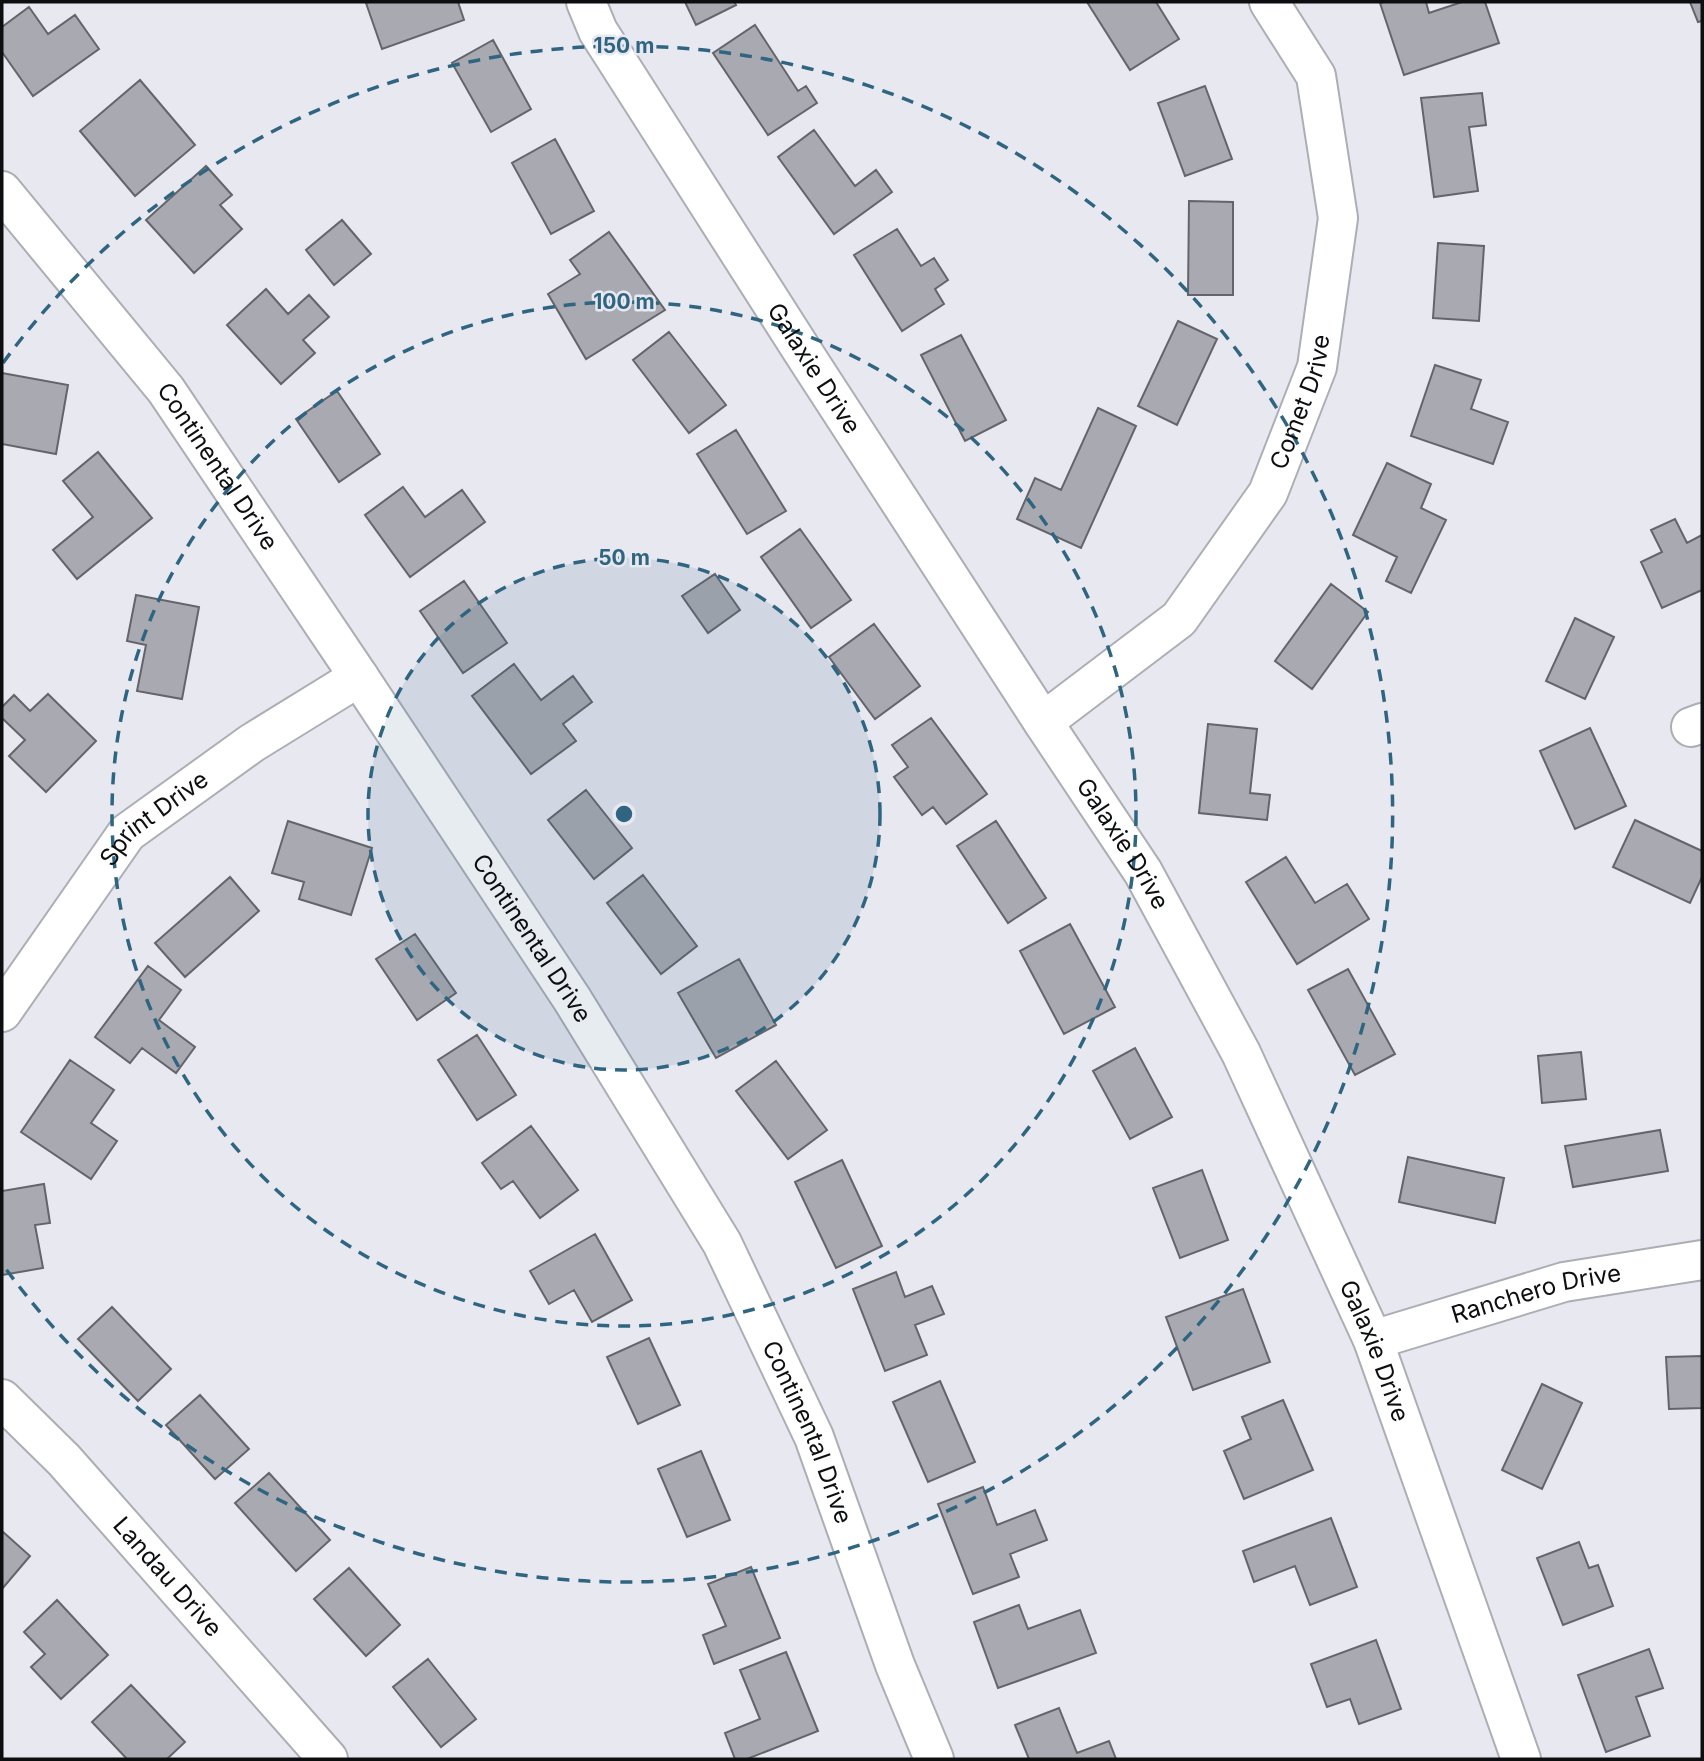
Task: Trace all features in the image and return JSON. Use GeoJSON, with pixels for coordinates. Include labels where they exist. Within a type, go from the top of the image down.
{"type":"FeatureCollection","features":[{"type":"Feature","properties":{"kind":"street","name":"Galaxie Drive"},"geometry":{"type":"LineString","coordinates":[[586,2],[598,31],[1143,873],[1241,1052],[1373,1340],[1521,1759]]}},
{"type":"Feature","properties":{"kind":"street","name":"Comet Drive"},"geometry":{"type":"LineString","coordinates":[[1043,722],[1180,619],[1268,493],[1317,367],[1338,218],[1317,76],[1269,2]]}},
{"type":"Feature","properties":{"kind":"street","name":"Continental Drive"},"geometry":{"type":"LineString","coordinates":[[7,210],[166,390],[572,999],[722,1243],[814,1437],[895,1665],[933,1759]]}},
{"type":"Feature","properties":{"kind":"street","name":"Sprint Drive"},"geometry":{"type":"LineString","coordinates":[[2,1012],[127,833],[252,743],[359,677]]}},
{"type":"Feature","properties":{"kind":"street","name":"Ranchero Drive"},"geometry":{"type":"LineString","coordinates":[[1373,1340],[1564,1282],[1702,1260]]}},
{"type":"Feature","properties":{"kind":"street","name":"Landau Drive"},"geometry":{"type":"LineString","coordinates":[[2,1399],[64,1460],[327,1759]]}},
{"type":"Feature","properties":{"kind":"building"},"geometry":{"type":"Polygon","coordinates":[[[458,2],[464,20],[382,49],[366,3],[458,2]]]}},
{"type":"Feature","properties":{"kind":"building"},"geometry":{"type":"Polygon","coordinates":[[[685,2],[734,2],[736,5],[696,25],[685,2]]]}},
{"type":"Feature","properties":{"kind":"building"},"geometry":{"type":"Polygon","coordinates":[[[1087,2],[1156,2],[1179,39],[1130,70],[1087,2]]]}},
{"type":"Feature","properties":{"kind":"building"},"geometry":{"type":"Polygon","coordinates":[[[1426,2],[1429,13],[1462,2],[1485,2],[1499,43],[1404,75],[1380,3],[1426,2]]]}},
{"type":"Feature","properties":{"kind":"building"},"geometry":{"type":"Polygon","coordinates":[[[1690,2],[1702,2],[1702,21],[1698,22],[1690,2]]]}},
{"type":"Feature","properties":{"kind":"building"},"geometry":{"type":"Polygon","coordinates":[[[29,7],[48,34],[75,15],[99,49],[33,96],[2,52],[2,27],[29,7]]]}},
{"type":"Feature","properties":{"kind":"building"},"geometry":{"type":"Polygon","coordinates":[[[755,25],[798,91],[806,86],[817,103],[768,135],[713,53],[755,25]]]}},
{"type":"Feature","properties":{"kind":"building"},"geometry":{"type":"Polygon","coordinates":[[[493,40],[531,109],[491,132],[452,63],[493,40]]]}},
{"type":"Feature","properties":{"kind":"building"},"geometry":{"type":"Polygon","coordinates":[[[140,80],[195,145],[135,196],[80,131],[140,80]]]}},
{"type":"Feature","properties":{"kind":"building"},"geometry":{"type":"Polygon","coordinates":[[[1205,86],[1232,159],[1185,176],[1158,103],[1205,86]]]}},
{"type":"Feature","properties":{"kind":"building"},"geometry":{"type":"Polygon","coordinates":[[[1482,93],[1486,125],[1469,127],[1478,191],[1434,197],[1421,98],[1482,93]]]}},
{"type":"Feature","properties":{"kind":"building"},"geometry":{"type":"Polygon","coordinates":[[[814,130],[855,186],[876,170],[892,192],[834,234],[778,157],[814,130]]]}},
{"type":"Feature","properties":{"kind":"building"},"geometry":{"type":"Polygon","coordinates":[[[555,139],[594,211],[551,234],[512,163],[555,139]]]}},
{"type":"Feature","properties":{"kind":"building"},"geometry":{"type":"Polygon","coordinates":[[[206,166],[232,195],[220,205],[242,229],[194,273],[146,220],[206,166]]]}},
{"type":"Feature","properties":{"kind":"building"},"geometry":{"type":"Polygon","coordinates":[[[1189,201],[1233,202],[1233,295],[1188,295],[1189,201]]]}},
{"type":"Feature","properties":{"kind":"building"},"geometry":{"type":"Polygon","coordinates":[[[342,220],[371,254],[334,285],[306,250],[342,220]]]}},
{"type":"Feature","properties":{"kind":"building"},"geometry":{"type":"Polygon","coordinates":[[[897,229],[921,266],[934,258],[948,280],[935,289],[944,304],[902,331],[854,255],[897,229]]]}},
{"type":"Feature","properties":{"kind":"building"},"geometry":{"type":"Polygon","coordinates":[[[609,232],[665,310],[586,359],[548,294],[580,274],[570,260],[609,232]]]}},
{"type":"Feature","properties":{"kind":"building"},"geometry":{"type":"Polygon","coordinates":[[[1438,243],[1484,246],[1479,321],[1433,318],[1438,243]]]}},
{"type":"Feature","properties":{"kind":"building"},"geometry":{"type":"Polygon","coordinates":[[[266,289],[288,314],[309,295],[329,317],[303,340],[315,353],[281,384],[227,325],[266,289]]]}},
{"type":"Feature","properties":{"kind":"building"},"geometry":{"type":"Polygon","coordinates":[[[1178,321],[1217,339],[1177,425],[1138,406],[1178,321]]]}},
{"type":"Feature","properties":{"kind":"building"},"geometry":{"type":"Polygon","coordinates":[[[669,332],[726,405],[689,433],[633,360],[669,332]]]}},
{"type":"Feature","properties":{"kind":"building"},"geometry":{"type":"Polygon","coordinates":[[[961,335],[1006,420],[965,441],[921,355],[961,335]]]}},
{"type":"Feature","properties":{"kind":"building"},"geometry":{"type":"Polygon","coordinates":[[[1435,365],[1481,380],[1471,409],[1508,422],[1493,464],[1411,436],[1435,365]]]}},
{"type":"Feature","properties":{"kind":"building"},"geometry":{"type":"Polygon","coordinates":[[[2,373],[68,385],[56,454],[2,444],[2,373]]]}},
{"type":"Feature","properties":{"kind":"building"},"geometry":{"type":"Polygon","coordinates":[[[337,391],[380,454],[339,482],[296,419],[337,391]]]}},
{"type":"Feature","properties":{"kind":"building"},"geometry":{"type":"Polygon","coordinates":[[[1098,408],[1136,426],[1081,548],[1017,519],[1035,478],[1061,490],[1098,408]]]}},
{"type":"Feature","properties":{"kind":"building"},"geometry":{"type":"Polygon","coordinates":[[[736,430],[786,511],[747,534],[697,454],[736,430]]]}},
{"type":"Feature","properties":{"kind":"building"},"geometry":{"type":"Polygon","coordinates":[[[98,452],[152,518],[77,579],[53,550],[93,517],[63,481],[98,452]]]}},
{"type":"Feature","properties":{"kind":"building"},"geometry":{"type":"Polygon","coordinates":[[[1387,463],[1431,484],[1421,508],[1446,520],[1411,593],[1386,581],[1397,557],[1353,535],[1387,463]]]}},
{"type":"Feature","properties":{"kind":"building"},"geometry":{"type":"Polygon","coordinates":[[[403,487],[425,517],[462,490],[485,522],[410,577],[365,515],[403,487]]]}},
{"type":"Feature","properties":{"kind":"building"},"geometry":{"type":"Polygon","coordinates":[[[1675,519],[1687,543],[1702,535],[1702,590],[1662,608],[1641,562],[1662,552],[1651,530],[1675,519]]]}},
{"type":"Feature","properties":{"kind":"building"},"geometry":{"type":"Polygon","coordinates":[[[800,529],[851,600],[811,628],[761,557],[800,529]]]}},
{"type":"Feature","properties":{"kind":"building"},"geometry":{"type":"Polygon","coordinates":[[[715,574],[740,610],[708,633],[682,596],[715,574]]]}},
{"type":"Feature","properties":{"kind":"building"},"geometry":{"type":"Polygon","coordinates":[[[464,581],[507,643],[463,673],[420,611],[464,581]]]}},
{"type":"Feature","properties":{"kind":"building"},"geometry":{"type":"Polygon","coordinates":[[[1331,584],[1368,612],[1312,689],[1275,661],[1331,584]]]}},
{"type":"Feature","properties":{"kind":"building"},"geometry":{"type":"Polygon","coordinates":[[[136,595],[199,607],[182,699],[137,691],[146,645],[127,641],[136,595]]]}},
{"type":"Feature","properties":{"kind":"building"},"geometry":{"type":"Polygon","coordinates":[[[1575,618],[1614,637],[1585,699],[1546,681],[1575,618]]]}},
{"type":"Feature","properties":{"kind":"building"},"geometry":{"type":"Polygon","coordinates":[[[874,624],[920,686],[875,719],[829,657],[874,624]]]}},
{"type":"Feature","properties":{"kind":"building"},"geometry":{"type":"Polygon","coordinates":[[[514,664],[541,700],[573,676],[592,702],[563,724],[576,741],[531,774],[472,696],[514,664]]]}},
{"type":"Feature","properties":{"kind":"building"},"geometry":{"type":"Polygon","coordinates":[[[48,694],[96,741],[46,792],[9,756],[25,740],[2,718],[2,707],[14,695],[30,711],[48,694]]]}},
{"type":"Feature","properties":{"kind":"building"},"geometry":{"type":"Polygon","coordinates":[[[931,718],[987,794],[946,824],[933,807],[922,815],[894,777],[908,767],[892,745],[931,718]]]}},
{"type":"Feature","properties":{"kind":"building"},"geometry":{"type":"Polygon","coordinates":[[[1208,724],[1257,729],[1250,793],[1270,795],[1267,820],[1199,813],[1208,724]]]}},
{"type":"Feature","properties":{"kind":"building"},"geometry":{"type":"Polygon","coordinates":[[[1590,728],[1626,806],[1575,829],[1540,751],[1590,728]]]}},
{"type":"Feature","properties":{"kind":"building"},"geometry":{"type":"Polygon","coordinates":[[[586,790],[632,848],[594,879],[548,820],[586,790]]]}},
{"type":"Feature","properties":{"kind":"building"},"geometry":{"type":"Polygon","coordinates":[[[1635,820],[1702,851],[1702,877],[1690,903],[1613,867],[1635,820]]]}},
{"type":"Feature","properties":{"kind":"building"},"geometry":{"type":"Polygon","coordinates":[[[288,821],[372,848],[351,915],[299,899],[304,882],[272,873],[288,821]]]}},
{"type":"Feature","properties":{"kind":"building"},"geometry":{"type":"Polygon","coordinates":[[[996,821],[1046,898],[1008,923],[957,846],[996,821]]]}},
{"type":"Feature","properties":{"kind":"building"},"geometry":{"type":"Polygon","coordinates":[[[1286,857],[1315,903],[1347,884],[1369,919],[1297,964],[1246,882],[1286,857]]]}},
{"type":"Feature","properties":{"kind":"building"},"geometry":{"type":"Polygon","coordinates":[[[643,875],[697,946],[661,974],[607,903],[643,875]]]}},
{"type":"Feature","properties":{"kind":"building"},"geometry":{"type":"Polygon","coordinates":[[[230,877],[259,911],[185,977],[155,943],[230,877]]]}},
{"type":"Feature","properties":{"kind":"building"},"geometry":{"type":"Polygon","coordinates":[[[1070,924],[1115,1007],[1064,1034],[1020,951],[1070,924]]]}},
{"type":"Feature","properties":{"kind":"building"},"geometry":{"type":"Polygon","coordinates":[[[415,934],[456,993],[417,1020],[376,959],[415,934]]]}},
{"type":"Feature","properties":{"kind":"building"},"geometry":{"type":"Polygon","coordinates":[[[739,959],[776,1025],[716,1058],[678,993],[739,959]]]}},
{"type":"Feature","properties":{"kind":"building"},"geometry":{"type":"Polygon","coordinates":[[[148,966],[181,990],[159,1020],[195,1047],[176,1073],[142,1048],[130,1063],[95,1037],[148,966]]]}},
{"type":"Feature","properties":{"kind":"building"},"geometry":{"type":"Polygon","coordinates":[[[1348,969],[1395,1054],[1355,1075],[1308,990],[1348,969]]]}},
{"type":"Feature","properties":{"kind":"building"},"geometry":{"type":"Polygon","coordinates":[[[477,1035],[516,1095],[477,1120],[438,1060],[477,1035]]]}},
{"type":"Feature","properties":{"kind":"building"},"geometry":{"type":"Polygon","coordinates":[[[1135,1048],[1172,1117],[1130,1139],[1093,1071],[1135,1048]]]}},
{"type":"Feature","properties":{"kind":"building"},"geometry":{"type":"Polygon","coordinates":[[[1581,1052],[1586,1099],[1542,1103],[1538,1056],[1581,1052]]]}},
{"type":"Feature","properties":{"kind":"building"},"geometry":{"type":"Polygon","coordinates":[[[70,1060],[114,1090],[91,1123],[117,1141],[91,1179],[21,1132],[70,1060]]]}},
{"type":"Feature","properties":{"kind":"building"},"geometry":{"type":"Polygon","coordinates":[[[776,1061],[827,1130],[788,1159],[736,1091],[776,1061]]]}},
{"type":"Feature","properties":{"kind":"building"},"geometry":{"type":"Polygon","coordinates":[[[531,1126],[578,1190],[540,1218],[513,1181],[501,1189],[482,1163],[531,1126]]]}},
{"type":"Feature","properties":{"kind":"building"},"geometry":{"type":"Polygon","coordinates":[[[1660,1130],[1668,1171],[1573,1187],[1565,1146],[1660,1130]]]}},
{"type":"Feature","properties":{"kind":"building"},"geometry":{"type":"Polygon","coordinates":[[[1408,1157],[1504,1178],[1495,1223],[1399,1202],[1408,1157]]]}},
{"type":"Feature","properties":{"kind":"building"},"geometry":{"type":"Polygon","coordinates":[[[842,1160],[882,1246],[836,1268],[795,1182],[842,1160]]]}},
{"type":"Feature","properties":{"kind":"building"},"geometry":{"type":"Polygon","coordinates":[[[1202,1170],[1228,1240],[1180,1258],[1153,1188],[1202,1170]]]}},
{"type":"Feature","properties":{"kind":"building"},"geometry":{"type":"Polygon","coordinates":[[[44,1184],[50,1223],[35,1225],[43,1268],[2,1275],[2,1191],[44,1184]]]}},
{"type":"Feature","properties":{"kind":"building"},"geometry":{"type":"Polygon","coordinates":[[[595,1234],[632,1300],[592,1322],[574,1290],[549,1304],[530,1271],[595,1234]]]}},
{"type":"Feature","properties":{"kind":"building"},"geometry":{"type":"Polygon","coordinates":[[[896,1272],[905,1297],[932,1286],[944,1314],[915,1325],[927,1355],[885,1371],[853,1289],[896,1272]]]}},
{"type":"Feature","properties":{"kind":"building"},"geometry":{"type":"Polygon","coordinates":[[[1243,1289],[1270,1362],[1193,1390],[1166,1317],[1243,1289]]]}},
{"type":"Feature","properties":{"kind":"building"},"geometry":{"type":"Polygon","coordinates":[[[112,1307],[171,1369],[138,1401],[78,1339],[112,1307]]]}},
{"type":"Feature","properties":{"kind":"building"},"geometry":{"type":"Polygon","coordinates":[[[649,1338],[680,1405],[638,1424],[607,1357],[649,1338]]]}},
{"type":"Feature","properties":{"kind":"building"},"geometry":{"type":"Polygon","coordinates":[[[1702,1356],[1702,1408],[1669,1409],[1666,1357],[1702,1356]]]}},
{"type":"Feature","properties":{"kind":"building"},"geometry":{"type":"Polygon","coordinates":[[[940,1381],[975,1462],[928,1482],[893,1402],[940,1381]]]}},
{"type":"Feature","properties":{"kind":"building"},"geometry":{"type":"Polygon","coordinates":[[[1542,1384],[1582,1403],[1542,1489],[1502,1470],[1542,1384]]]}},
{"type":"Feature","properties":{"kind":"building"},"geometry":{"type":"Polygon","coordinates":[[[200,1395],[249,1449],[215,1479],[166,1425],[200,1395]]]}},
{"type":"Feature","properties":{"kind":"building"},"geometry":{"type":"Polygon","coordinates":[[[1283,1400],[1313,1470],[1244,1499],[1224,1451],[1251,1439],[1242,1417],[1283,1400]]]}},
{"type":"Feature","properties":{"kind":"building"},"geometry":{"type":"Polygon","coordinates":[[[701,1451],[730,1520],[687,1537],[658,1469],[701,1451]]]}},
{"type":"Feature","properties":{"kind":"building"},"geometry":{"type":"Polygon","coordinates":[[[269,1473],[330,1540],[296,1571],[235,1503],[269,1473]]]}},
{"type":"Feature","properties":{"kind":"building"},"geometry":{"type":"Polygon","coordinates":[[[983,1487],[997,1525],[1035,1510],[1047,1540],[1010,1554],[1019,1577],[973,1594],[938,1504],[983,1487]]]}},
{"type":"Feature","properties":{"kind":"building"},"geometry":{"type":"Polygon","coordinates":[[[1331,1518],[1357,1587],[1310,1605],[1295,1566],[1254,1582],[1243,1551],[1331,1518]]]}},
{"type":"Feature","properties":{"kind":"building"},"geometry":{"type":"Polygon","coordinates":[[[2,1531],[30,1556],[2,1589],[2,1531]]]}},
{"type":"Feature","properties":{"kind":"building"},"geometry":{"type":"Polygon","coordinates":[[[1579,1542],[1589,1568],[1598,1565],[1613,1606],[1563,1625],[1537,1558],[1579,1542]]]}},
{"type":"Feature","properties":{"kind":"building"},"geometry":{"type":"Polygon","coordinates":[[[751,1567],[780,1638],[714,1664],[703,1635],[726,1626],[708,1584],[751,1567]]]}},
{"type":"Feature","properties":{"kind":"building"},"geometry":{"type":"Polygon","coordinates":[[[349,1568],[400,1625],[366,1656],[314,1599],[349,1568]]]}},
{"type":"Feature","properties":{"kind":"building"},"geometry":{"type":"Polygon","coordinates":[[[57,1600],[108,1655],[61,1699],[31,1667],[45,1654],[24,1632],[57,1600]]]}},
{"type":"Feature","properties":{"kind":"building"},"geometry":{"type":"Polygon","coordinates":[[[1019,1605],[1028,1629],[1080,1610],[1096,1653],[998,1688],[974,1622],[1019,1605]]]}},
{"type":"Feature","properties":{"kind":"building"},"geometry":{"type":"Polygon","coordinates":[[[1376,1640],[1401,1709],[1359,1724],[1350,1699],[1327,1707],[1311,1664],[1376,1640]]]}},
{"type":"Feature","properties":{"kind":"building"},"geometry":{"type":"Polygon","coordinates":[[[1649,1649],[1663,1688],[1636,1697],[1650,1736],[1606,1752],[1578,1675],[1649,1649]]]}},
{"type":"Feature","properties":{"kind":"building"},"geometry":{"type":"Polygon","coordinates":[[[786,1652],[818,1731],[747,1759],[735,1759],[725,1733],[760,1719],[740,1670],[786,1652]]]}},
{"type":"Feature","properties":{"kind":"building"},"geometry":{"type":"Polygon","coordinates":[[[428,1659],[476,1719],[441,1747],[393,1687],[428,1659]]]}},
{"type":"Feature","properties":{"kind":"building"},"geometry":{"type":"Polygon","coordinates":[[[131,1685],[185,1742],[167,1759],[127,1759],[92,1722],[131,1685]]]}},
{"type":"Feature","properties":{"kind":"building"},"geometry":{"type":"Polygon","coordinates":[[[1059,1708],[1077,1753],[1109,1741],[1116,1759],[1029,1759],[1015,1725],[1059,1708]]]}}]}
